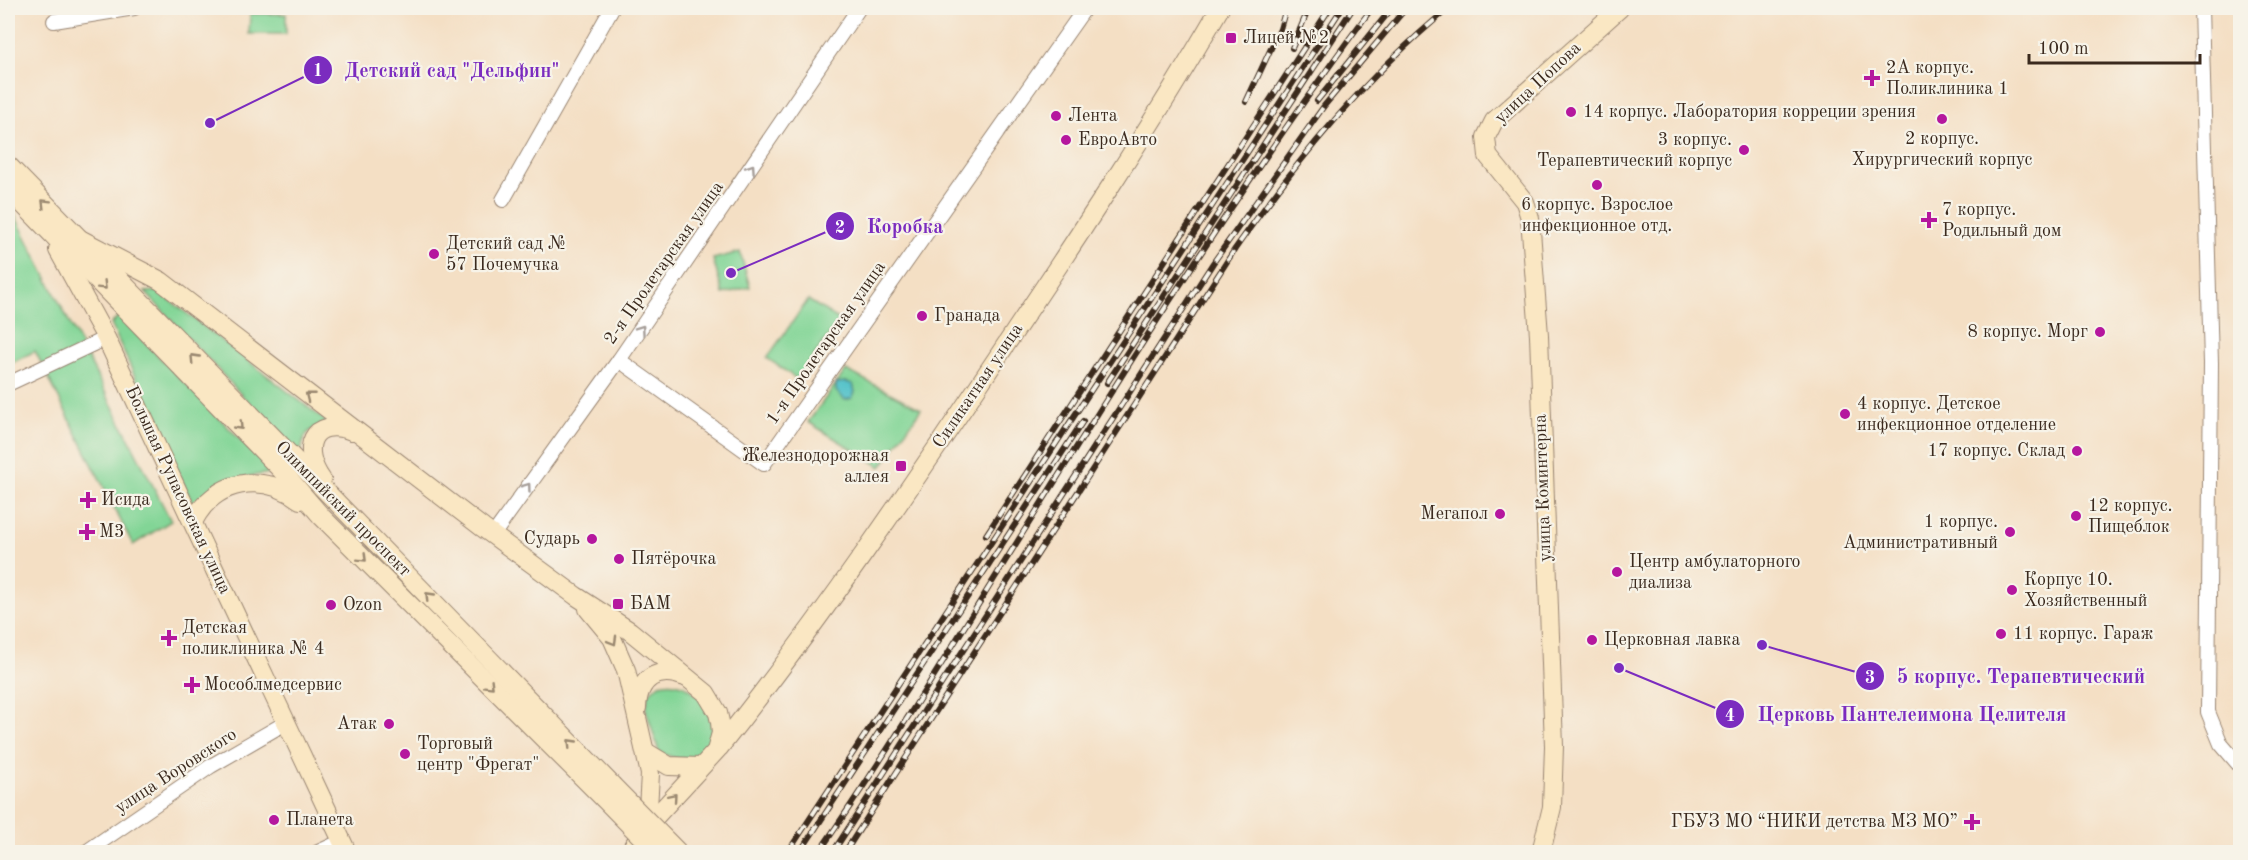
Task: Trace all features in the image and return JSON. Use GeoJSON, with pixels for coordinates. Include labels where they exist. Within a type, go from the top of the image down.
{"type":"FeatureCollection","features":[{"type":"Feature","properties":{"kind":"main road","name":"улица Попова"},"geometry":{"type":"LineString","coordinates":[[1486,137],[1494,121],[1620,8]]}},
{"type":"Feature","properties":{"kind":"main road","name":"Силикатная улица"},"geometry":{"type":"LineString","coordinates":[[716,751],[757,700],[968,402],[1075,239],[1215,12]]}},
{"type":"Feature","properties":{"kind":"main road","name":"улица Коминтерна"},"geometry":{"type":"LineString","coordinates":[[1486,137],[1488,156],[1525,202],[1530,218],[1539,335],[1554,746],[1552,807],[1541,852]]}},
{"type":"Feature","properties":{"kind":"main road","name":"Олимпийский проспект"},"geometry":{"type":"LineString","coordinates":[[8,165],[287,454],[339,503],[607,791],[656,852]]}},
{"type":"Feature","properties":{"kind":"main road","name":"Олимпийский проспект"},"geometry":{"type":"LineString","coordinates":[[8,189],[46,231],[174,359],[322,516],[607,791],[678,852]]}},
{"type":"Feature","properties":{"kind":"main road","name":"Большая Рупасовская улица"},"geometry":{"type":"LineString","coordinates":[[46,231],[106,338],[345,847]]}},
{"type":"Feature","properties":{"kind":"main road"},"geometry":{"type":"LineString","coordinates":[[82,240],[161,282],[355,432],[576,596],[621,624],[712,699],[734,708],[757,700]]}},
{"type":"Feature","properties":{"kind":"main road"},"geometry":{"type":"LineString","coordinates":[[339,503],[313,465],[311,443],[318,432],[325,429],[341,427],[355,432]]}},
{"type":"Feature","properties":{"kind":"main road"},"geometry":{"type":"LineString","coordinates":[[193,522],[205,505],[223,491],[232,486],[256,483],[270,484],[290,492],[322,516]]}},
{"type":"Feature","properties":{"kind":"main road"},"geometry":{"type":"LineString","coordinates":[[576,596],[605,629],[617,648],[626,670],[646,752],[650,784],[647,826]]}},
{"type":"Feature","properties":{"kind":"main road"},"geometry":{"type":"LineString","coordinates":[[638,718],[639,690],[649,679],[671,672],[688,679]]}},
{"type":"Feature","properties":{"kind":"main road"},"geometry":{"type":"LineString","coordinates":[[629,852],[647,826],[716,751],[721,733],[720,722],[712,699]]}},
{"type":"Feature","properties":{"kind":"main road"},"geometry":{"type":"LineString","coordinates":[[646,752],[669,766],[700,767]]}},
{"type":"Feature","properties":{"kind":"street"},"geometry":{"type":"LineString","coordinates":[[54,21],[135,8]]}},
{"type":"Feature","properties":{"kind":"street"},"geometry":{"type":"LineString","coordinates":[[503,200],[612,8]]}},
{"type":"Feature","properties":{"kind":"street","name":"2-я Пролетарская улица"},"geometry":{"type":"LineString","coordinates":[[494,535],[619,360],[859,8]]}},
{"type":"Feature","properties":{"kind":"street","name":"1-я Пролетарская улица"},"geometry":{"type":"LineString","coordinates":[[619,360],[764,464],[898,269],[987,149],[1085,8]]}},
{"type":"Feature","properties":{"kind":"street"},"geometry":{"type":"LineString","coordinates":[[2200,8],[2211,363],[2208,712],[2221,744],[2241,766]]}},
{"type":"Feature","properties":{"kind":"street"},"geometry":{"type":"LineString","coordinates":[[8,384],[106,338]]}},
{"type":"Feature","properties":{"kind":"street","name":"улица Воровского"},"geometry":{"type":"LineString","coordinates":[[86,852],[211,766],[287,722]]}},
{"type":"Feature","properties":{"kind":"street"},"geometry":{"type":"LineString","coordinates":[[318,852],[345,847]]}},
{"type":"Feature","properties":{"kind":"green space"},"geometry":{"type":"Polygon","coordinates":[[[250,14],[286,14],[286,34],[249,34],[250,14]]]}},
{"type":"Feature","properties":{"kind":"green space"},"geometry":{"type":"Polygon","coordinates":[[[8,202],[171,521],[133,545],[35,351],[8,365],[8,308],[14,305],[8,293],[8,202]]]}},
{"type":"Feature","properties":{"kind":"green space"},"geometry":{"type":"Polygon","coordinates":[[[740,252],[750,287],[723,294],[713,259],[740,252]]]}},
{"type":"Feature","properties":{"kind":"green space"},"geometry":{"type":"Polygon","coordinates":[[[158,291],[327,422],[307,434],[300,457],[145,292],[158,291]]]}},
{"type":"Feature","properties":{"kind":"green space"},"geometry":{"type":"Polygon","coordinates":[[[808,300],[840,320],[797,379],[767,358],[808,300]]]}},
{"type":"Feature","properties":{"kind":"green space"},"geometry":{"type":"Polygon","coordinates":[[[119,316],[273,473],[249,476],[195,509],[111,324],[119,316]]]}},
{"type":"Feature","properties":{"kind":"green space"},"geometry":{"type":"Polygon","coordinates":[[[846,370],[921,409],[881,467],[808,422],[846,370]]]}},
{"type":"Feature","properties":{"kind":"green space"},"geometry":{"type":"Polygon","coordinates":[[[659,684],[679,684],[695,693],[706,709],[712,726],[711,743],[702,755],[685,759],[659,752],[646,710],[648,694],[659,684]]]}},
{"type":"Feature","properties":{"kind":"water"},"geometry":{"type":"Polygon","coordinates":[[[836,383],[853,384],[855,392],[852,398],[845,400],[836,391],[836,383]]]}},
{"type":"Feature","properties":{"kind":"railway"},"geometry":{"type":"LineString","coordinates":[[1246,102],[1280,29],[1286,8]]}},
{"type":"Feature","properties":{"kind":"railway"},"geometry":{"type":"LineString","coordinates":[[1292,48],[1309,8]]}},
{"type":"Feature","properties":{"kind":"railway"},"geometry":{"type":"LineString","coordinates":[[986,535],[1330,8]]}},
{"type":"Feature","properties":{"kind":"railway"},"geometry":{"type":"LineString","coordinates":[[788,852],[1342,8]]}},
{"type":"Feature","properties":{"kind":"railway"},"geometry":{"type":"LineString","coordinates":[[1107,383],[1353,8]]}},
{"type":"Feature","properties":{"kind":"railway"},"geometry":{"type":"LineString","coordinates":[[819,852],[900,730],[1195,262],[1282,133],[1372,8]]}},
{"type":"Feature","properties":{"kind":"railway"},"geometry":{"type":"LineString","coordinates":[[1317,101],[1392,8]]}},
{"type":"Feature","properties":{"kind":"railway"},"geometry":{"type":"LineString","coordinates":[[833,852],[1213,263],[1324,106],[1406,8]]}},
{"type":"Feature","properties":{"kind":"railway"},"geometry":{"type":"LineString","coordinates":[[845,852],[1235,249],[1283,183],[1334,121],[1389,63],[1449,8]]}},
{"type":"Feature","properties":{"kind":"railway"},"geometry":{"type":"LineString","coordinates":[[800,852],[1083,421]]}},
{"type":"Feature","properties":{"kind":"place","name":"Лицей №2"},"geometry":{"type":"Point","coordinates":[1231,38]}},
{"type":"Feature","properties":{"kind":"place","name":"2А корпус. Поликлиника 1"},"geometry":{"type":"Point","coordinates":[1872,78]}},
{"type":"Feature","properties":{"kind":"place","name":"14 корпус. Лаборатория корреции зрения"},"geometry":{"type":"Point","coordinates":[1571,112]}},
{"type":"Feature","properties":{"kind":"place","name":"Лента"},"geometry":{"type":"Point","coordinates":[1056,116]}},
{"type":"Feature","properties":{"kind":"place","name":"2 корпус. Хирургический корпус"},"geometry":{"type":"Point","coordinates":[1942,119]}},
{"type":"Feature","properties":{"kind":"place","name":"Детский сад \"Дельфин\""},"geometry":{"type":"Point","coordinates":[210,123]}},
{"type":"Feature","properties":{"kind":"place","name":"ЕвроАвто"},"geometry":{"type":"Point","coordinates":[1066,140]}},
{"type":"Feature","properties":{"kind":"place","name":"3 корпус. Терапевтический корпус"},"geometry":{"type":"Point","coordinates":[1744,150]}},
{"type":"Feature","properties":{"kind":"place","name":"6 корпус. Взрослое инфекционное отд."},"geometry":{"type":"Point","coordinates":[1597,185]}},
{"type":"Feature","properties":{"kind":"place","name":"7 корпус. Родильный дом"},"geometry":{"type":"Point","coordinates":[1929,220]}},
{"type":"Feature","properties":{"kind":"place","name":"Детский сад № 57 Почемучка"},"geometry":{"type":"Point","coordinates":[434,254]}},
{"type":"Feature","properties":{"kind":"place","name":"Коробка"},"geometry":{"type":"Point","coordinates":[731,273]}},
{"type":"Feature","properties":{"kind":"place","name":"Гранада"},"geometry":{"type":"Point","coordinates":[922,316]}},
{"type":"Feature","properties":{"kind":"place","name":"8 корпус. Морг"},"geometry":{"type":"Point","coordinates":[2100,332]}},
{"type":"Feature","properties":{"kind":"place","name":"4 корпус. Детское инфекционное отделение"},"geometry":{"type":"Point","coordinates":[1845,414]}},
{"type":"Feature","properties":{"kind":"place","name":"17 корпус. Склад"},"geometry":{"type":"Point","coordinates":[2077,451]}},
{"type":"Feature","properties":{"kind":"place","name":"Железнодорожная аллея"},"geometry":{"type":"Point","coordinates":[901,466]}},
{"type":"Feature","properties":{"kind":"place","name":"Исида"},"geometry":{"type":"Point","coordinates":[88,500]}},
{"type":"Feature","properties":{"kind":"place","name":"Мегапол"},"geometry":{"type":"Point","coordinates":[1500,514]}},
{"type":"Feature","properties":{"kind":"place","name":"12 корпус. Пищеблок"},"geometry":{"type":"Point","coordinates":[2076,516]}},
{"type":"Feature","properties":{"kind":"place","name":"М3"},"geometry":{"type":"Point","coordinates":[87,532]}},
{"type":"Feature","properties":{"kind":"place","name":"1 корпус. Административный"},"geometry":{"type":"Point","coordinates":[2010,532]}},
{"type":"Feature","properties":{"kind":"place","name":"Сударь"},"geometry":{"type":"Point","coordinates":[592,539]}},
{"type":"Feature","properties":{"kind":"place","name":"Пятёрочка"},"geometry":{"type":"Point","coordinates":[619,559]}},
{"type":"Feature","properties":{"kind":"place","name":"Центр амбулаторного диализа"},"geometry":{"type":"Point","coordinates":[1617,572]}},
{"type":"Feature","properties":{"kind":"place","name":"Корпус 10. Хозяйственный"},"geometry":{"type":"Point","coordinates":[2012,590]}},
{"type":"Feature","properties":{"kind":"place","name":"БАМ"},"geometry":{"type":"Point","coordinates":[618,604]}},
{"type":"Feature","properties":{"kind":"place","name":"Ozon"},"geometry":{"type":"Point","coordinates":[331,605]}},
{"type":"Feature","properties":{"kind":"place","name":"11 корпус. Гараж"},"geometry":{"type":"Point","coordinates":[2001,634]}},
{"type":"Feature","properties":{"kind":"place","name":"Детская поликлиника № 4"},"geometry":{"type":"Point","coordinates":[169,638]}},
{"type":"Feature","properties":{"kind":"place","name":"Церковная лавка"},"geometry":{"type":"Point","coordinates":[1592,640]}},
{"type":"Feature","properties":{"kind":"place","name":"5 корпус. Терапевтический"},"geometry":{"type":"Point","coordinates":[1762,645]}},
{"type":"Feature","properties":{"kind":"place","name":"Церковь Пантелеимона Целителя"},"geometry":{"type":"Point","coordinates":[1619,668]}},
{"type":"Feature","properties":{"kind":"place","name":"Мособлмедсервис"},"geometry":{"type":"Point","coordinates":[192,685]}},
{"type":"Feature","properties":{"kind":"place","name":"Атак"},"geometry":{"type":"Point","coordinates":[389,724]}},
{"type":"Feature","properties":{"kind":"place","name":"Торговый центр \"Фрегат\""},"geometry":{"type":"Point","coordinates":[405,754]}},
{"type":"Feature","properties":{"kind":"place","name":"Планета"},"geometry":{"type":"Point","coordinates":[274,820]}},
{"type":"Feature","properties":{"kind":"place","name":"ГБУЗ МО “НИКИ детства МЗ МО”"},"geometry":{"type":"Point","coordinates":[1972,822]}}]}
